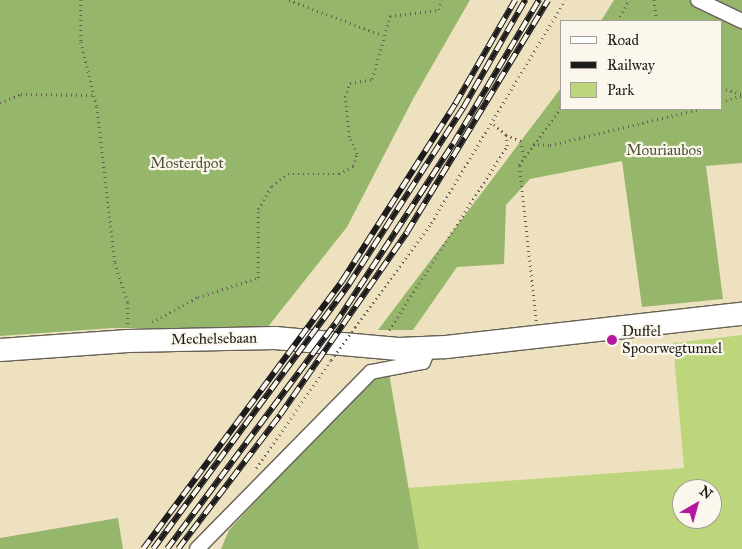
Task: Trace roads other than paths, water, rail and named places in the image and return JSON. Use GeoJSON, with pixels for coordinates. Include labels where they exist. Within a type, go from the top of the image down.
{"type":"FeatureCollection","features":[{"type":"Feature","properties":{"kind":"main road","name":"Mechelsebaan"},"geometry":{"type":"LineString","coordinates":[[0,350],[136,333],[275,338],[429,348],[537,338],[742,314]]}},
{"type":"Feature","properties":{"kind":"street"},"geometry":{"type":"LineString","coordinates":[[698,0],[742,21]]}},
{"type":"Feature","properties":{"kind":"street"},"geometry":{"type":"LineString","coordinates":[[197,549],[370,372],[423,362],[429,348]]}},
{"type":"Feature","properties":{"kind":"railway"},"geometry":{"type":"LineString","coordinates":[[143,549],[342,281],[455,104],[515,0]]}},
{"type":"Feature","properties":{"kind":"railway"},"geometry":{"type":"LineString","coordinates":[[153,549],[349,284],[463,108],[525,0]]}},
{"type":"Feature","properties":{"kind":"railway"},"geometry":{"type":"LineString","coordinates":[[167,549],[335,324],[453,144],[539,0]]}},
{"type":"Feature","properties":{"kind":"railway"},"geometry":{"type":"LineString","coordinates":[[178,549],[280,415],[407,232],[548,0]]}},
{"type":"Feature","properties":{"kind":"place","name":"Duffel Spoorwegtunnel"},"geometry":{"type":"Point","coordinates":[612,340]}},
{"type":"Feature","properties":{"kind":"park label","name":"Mouriaubos"},"geometry":{"type":"Point","coordinates":[664,151]}},
{"type":"Feature","properties":{"kind":"park label","name":"Mosterdpot"},"geometry":{"type":"Point","coordinates":[187,164]}}]}
